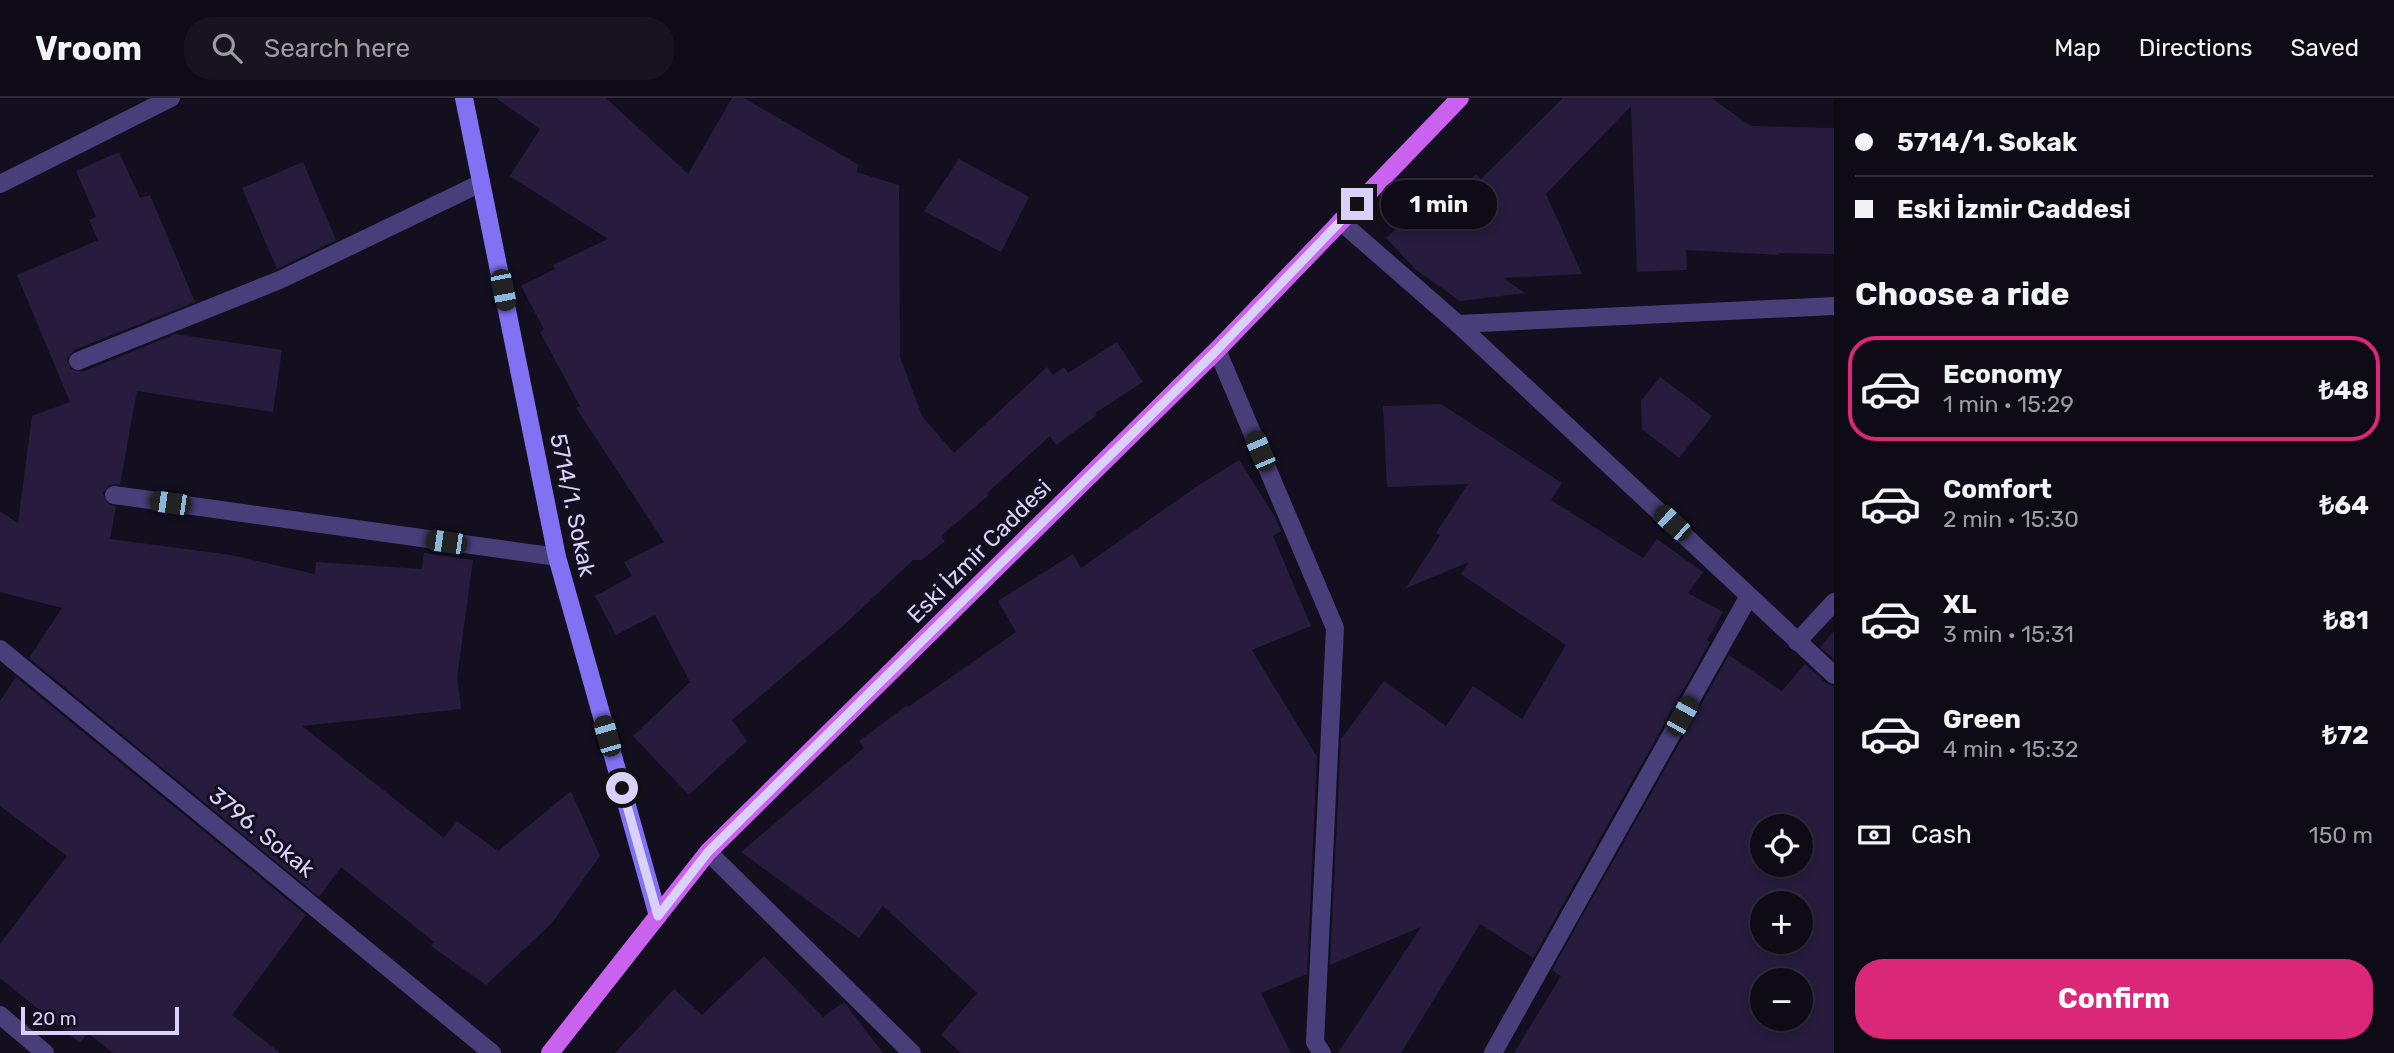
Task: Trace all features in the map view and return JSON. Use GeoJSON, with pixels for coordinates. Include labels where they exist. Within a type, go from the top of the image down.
{"type":"FeatureCollection","features":[{"type":"Feature","properties":{"kind":"main road","name":"5714/1. Sokak"},"geometry":{"type":"LineString","coordinates":[[464,98],[557,557],[658,916]]}},
{"type":"Feature","properties":{"kind":"main road","name":"Eski İzmir Caddesi"},"geometry":{"type":"LineString","coordinates":[[550,1053],[708,852],[1217,350],[1460,98]]}},
{"type":"Feature","properties":{"kind":"street"},"geometry":{"type":"LineString","coordinates":[[0,184],[171,98]]}},
{"type":"Feature","properties":{"kind":"street"},"geometry":{"type":"LineString","coordinates":[[78,361],[282,279],[481,183]]}},
{"type":"Feature","properties":{"kind":"street"},"geometry":{"type":"LineString","coordinates":[[1340,221],[1458,324],[1834,675]]}},
{"type":"Feature","properties":{"kind":"street"},"geometry":{"type":"LineString","coordinates":[[1458,324],[1834,306]]}},
{"type":"Feature","properties":{"kind":"street"},"geometry":{"type":"LineString","coordinates":[[1217,350],[1335,628],[1315,1042],[1322,1053]]}},
{"type":"Feature","properties":{"kind":"street"},"geometry":{"type":"LineString","coordinates":[[114,495],[557,557]]}},
{"type":"Feature","properties":{"kind":"street"},"geometry":{"type":"LineString","coordinates":[[1493,1053],[1749,596]]}},
{"type":"Feature","properties":{"kind":"street"},"geometry":{"type":"LineString","coordinates":[[1797,642],[1834,601]]}},
{"type":"Feature","properties":{"kind":"street","name":"3796. Sokak"},"geometry":{"type":"LineString","coordinates":[[0,649],[492,1053]]}},
{"type":"Feature","properties":{"kind":"street"},"geometry":{"type":"LineString","coordinates":[[708,852],[912,1053]]}},
{"type":"Feature","properties":{"kind":"street"},"geometry":{"type":"LineString","coordinates":[[0,1015],[45,1053]]}},
{"type":"Feature","properties":{"kind":"building"},"geometry":{"type":"Polygon","coordinates":[[[496,98],[606,98],[688,174],[732,98],[744,98],[859,165],[856,172],[899,185],[900,357],[922,416],[954,453],[1047,367],[1053,375],[1064,367],[1068,373],[1117,342],[1143,382],[1095,413],[1097,415],[1056,445],[1050,436],[987,493],[989,495],[941,536],[945,541],[922,560],[913,560],[843,626],[732,720],[747,741],[689,795],[633,736],[690,682],[655,615],[616,635],[595,596],[632,576],[624,562],[664,542],[576,408],[580,406],[540,332],[544,329],[521,286],[555,269],[553,265],[608,239],[510,176],[540,129],[496,98]]]}},
{"type":"Feature","properties":{"kind":"building"},"geometry":{"type":"Polygon","coordinates":[[[1563,98],[1711,98],[1751,126],[1834,128],[1834,254],[1779,255],[1686,250],[1687,270],[1637,272],[1631,106],[1546,194],[1582,274],[1503,278],[1525,293],[1460,301],[1415,269],[1386,238],[1421,207],[1431,218],[1476,174],[1481,179],[1563,98]]]}},
{"type":"Feature","properties":{"kind":"building"},"geometry":{"type":"Polygon","coordinates":[[[119,152],[140,198],[150,195],[195,302],[74,350],[67,359],[71,369],[82,372],[175,334],[282,350],[273,412],[137,391],[120,484],[109,485],[103,493],[107,503],[116,507],[110,539],[231,555],[315,574],[316,562],[422,569],[424,553],[473,560],[457,678],[461,709],[302,726],[444,838],[457,821],[498,851],[571,791],[600,856],[551,924],[486,985],[431,946],[434,942],[341,867],[319,897],[29,658],[62,608],[0,592],[0,511],[18,523],[32,416],[70,402],[17,275],[98,240],[89,220],[96,217],[76,171],[119,152]]]}},
{"type":"Feature","properties":{"kind":"building"},"geometry":{"type":"Polygon","coordinates":[[[959,159],[1029,197],[1001,252],[924,211],[959,159]]]}},
{"type":"Feature","properties":{"kind":"building"},"geometry":{"type":"Polygon","coordinates":[[[303,162],[336,240],[277,269],[242,188],[303,162]]]}},
{"type":"Feature","properties":{"kind":"building"},"geometry":{"type":"Polygon","coordinates":[[[1660,377],[1712,416],[1679,458],[1642,429],[1641,401],[1660,377]]]}},
{"type":"Feature","properties":{"kind":"building"},"geometry":{"type":"Polygon","coordinates":[[[1441,404],[1562,483],[1551,500],[1643,558],[1657,539],[1703,572],[1688,593],[1723,612],[1707,640],[1710,642],[1533,958],[1480,924],[1401,1053],[1338,1053],[1421,927],[1330,965],[1341,739],[1384,681],[1446,726],[1473,686],[1522,719],[1566,645],[1461,574],[1469,562],[1406,588],[1440,535],[1436,533],[1468,484],[1387,487],[1383,406],[1441,404]]]}},
{"type":"Feature","properties":{"kind":"building"},"geometry":{"type":"Polygon","coordinates":[[[1239,460],[1275,517],[1281,531],[1273,536],[1311,626],[1252,650],[1317,757],[1307,974],[1261,993],[1291,1053],[961,1053],[941,1035],[977,993],[883,906],[859,938],[741,852],[864,748],[859,741],[907,705],[908,707],[1016,632],[998,601],[1073,554],[1081,568],[1239,460]]]}},
{"type":"Feature","properties":{"kind":"building"},"geometry":{"type":"Polygon","coordinates":[[[1834,631],[1834,659],[1820,647],[1834,631]]]}},
{"type":"Feature","properties":{"kind":"building"},"geometry":{"type":"Polygon","coordinates":[[[1729,655],[1782,691],[1805,664],[1826,683],[1834,686],[1834,1053],[1514,1053],[1561,976],[1552,970],[1729,655]]]}},
{"type":"Feature","properties":{"kind":"building"},"geometry":{"type":"Polygon","coordinates":[[[16,677],[306,915],[232,1015],[280,1053],[113,1053],[88,1033],[80,1043],[0,978],[0,944],[67,856],[0,806],[0,701],[16,677]]]}},
{"type":"Feature","properties":{"kind":"building"},"geometry":{"type":"Polygon","coordinates":[[[764,956],[823,1017],[844,1002],[883,1053],[615,1053],[674,989],[702,1015],[764,956]]]}},
{"type":"Feature","properties":{"kind":"route"},"geometry":{"type":"LineString","coordinates":[[622,788],[658,916],[708,852],[1217,350],[1357,204]]}}]}
